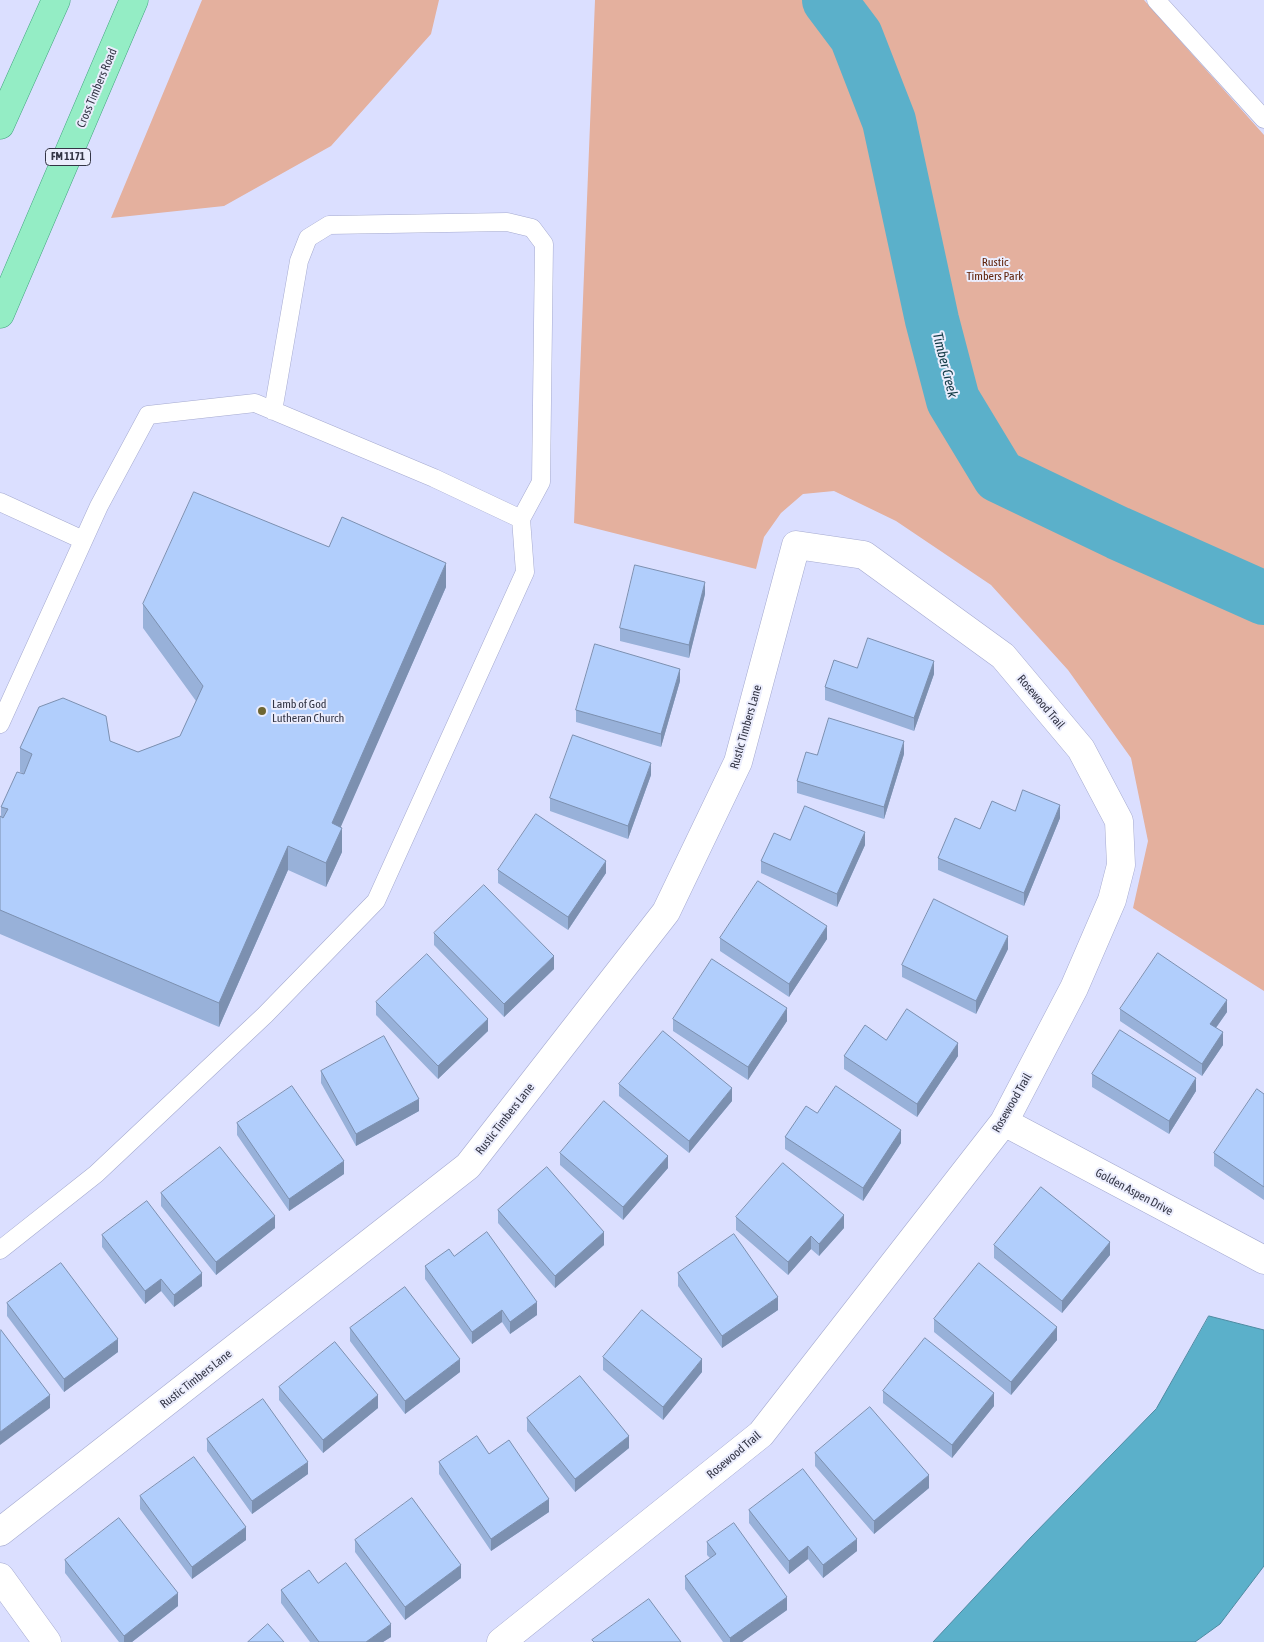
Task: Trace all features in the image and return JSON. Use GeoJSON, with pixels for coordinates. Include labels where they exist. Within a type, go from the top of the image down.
{"type":"FeatureCollection","features":[{"type":"Feature","properties":{"kind":"main road"},"geometry":{"type":"LineString","coordinates":[[0,125],[56,0]]}},
{"type":"Feature","properties":{"kind":"main road","name":"Cross Timbers Road"},"geometry":{"type":"LineString","coordinates":[[0,314],[134,0]]}},
{"type":"Feature","properties":{"kind":"street","name":"Rosewood Trail"},"geometry":{"type":"LineString","coordinates":[[501,1642],[761,1434],[1004,1122],[1074,988],[1112,900],[1122,865],[1119,821],[1081,749],[1002,656],[864,555],[796,545]]}},
{"type":"Feature","properties":{"kind":"street","name":"Rustic Timbers Lane"},"geometry":{"type":"LineString","coordinates":[[0,1532],[468,1166],[666,912],[738,762],[796,545]]}},
{"type":"Feature","properties":{"kind":"street","name":"Golden Aspen Drive"},"geometry":{"type":"LineString","coordinates":[[1004,1122],[1264,1260]]}},
{"type":"Feature","properties":{"kind":"street"},"geometry":{"type":"LineString","coordinates":[[0,1577],[46,1642]]}},
{"type":"Feature","properties":{"kind":"lane"},"geometry":{"type":"LineString","coordinates":[[1156,0],[1264,119]]}},
{"type":"Feature","properties":{"kind":"lane"},"geometry":{"type":"LineString","coordinates":[[0,1250],[96,1174],[266,1015],[376,901],[525,572],[521,519],[541,482],[544,244],[532,228],[507,222],[329,225],[308,238],[299,261],[273,411]]}},
{"type":"Feature","properties":{"kind":"lane"},"geometry":{"type":"LineString","coordinates":[[0,724],[99,506],[148,415],[255,403],[434,478],[521,519]]}},
{"type":"Feature","properties":{"kind":"lane"},"geometry":{"type":"LineString","coordinates":[[0,502],[83,540]]}},
{"type":"Feature","properties":{"kind":"green space"},"geometry":{"type":"Polygon","coordinates":[[[202,0],[439,0],[431,34],[331,146],[224,206],[111,218],[202,0]]]}},
{"type":"Feature","properties":{"kind":"green space","name":"Rustic Timbers Park"},"geometry":{"type":"Polygon","coordinates":[[[595,0],[1144,0],[1264,135],[1264,991],[1133,908],[1148,841],[1131,758],[1068,670],[991,585],[896,521],[834,491],[803,494],[781,513],[764,537],[756,569],[574,523],[595,0]]]}},
{"type":"Feature","properties":{"kind":"water"},"geometry":{"type":"Polygon","coordinates":[[[1209,1316],[1264,1330],[1264,1566],[1220,1624],[1195,1642],[933,1642],[1031,1537],[1156,1409],[1209,1316]]]}},
{"type":"Feature","properties":{"kind":"building"},"geometry":{"type":"Polygon","coordinates":[[[194,492],[329,547],[342,517],[446,563],[332,823],[342,828],[326,863],[288,846],[219,1003],[0,910],[0,816],[3,818],[8,809],[1,807],[17,772],[24,774],[32,754],[20,748],[39,707],[63,698],[106,716],[110,741],[138,752],[180,736],[203,686],[143,604],[194,492]]]}},
{"type":"Feature","properties":{"kind":"building"},"geometry":{"type":"Polygon","coordinates":[[[635,565],[705,582],[689,645],[620,628],[635,565]]]}},
{"type":"Feature","properties":{"kind":"building"},"geometry":{"type":"Polygon","coordinates":[[[868,638],[934,661],[914,718],[825,687],[834,660],[857,668],[868,638]]]}},
{"type":"Feature","properties":{"kind":"building"},"geometry":{"type":"Polygon","coordinates":[[[595,644],[680,669],[661,734],[576,710],[595,644]]]}},
{"type":"Feature","properties":{"kind":"building"},"geometry":{"type":"Polygon","coordinates":[[[829,718],[904,741],[884,807],[797,781],[806,752],[817,755],[829,718]]]}},
{"type":"Feature","properties":{"kind":"building"},"geometry":{"type":"Polygon","coordinates":[[[573,735],[651,763],[628,826],[550,798],[573,735]]]}},
{"type":"Feature","properties":{"kind":"building"},"geometry":{"type":"Polygon","coordinates":[[[1023,790],[1060,805],[1024,893],[938,858],[955,818],[980,829],[992,801],[1015,811],[1023,790]]]}},
{"type":"Feature","properties":{"kind":"building"},"geometry":{"type":"Polygon","coordinates":[[[805,806],[865,832],[837,894],[761,861],[774,833],[790,840],[805,806]]]}},
{"type":"Feature","properties":{"kind":"building"},"geometry":{"type":"Polygon","coordinates":[[[536,814],[606,861],[568,917],[498,870],[536,814]]]}},
{"type":"Feature","properties":{"kind":"building"},"geometry":{"type":"Polygon","coordinates":[[[758,881],[827,926],[789,984],[720,938],[758,881]]]}},
{"type":"Feature","properties":{"kind":"building"},"geometry":{"type":"Polygon","coordinates":[[[484,885],[554,956],[504,1004],[434,933],[484,885]]]}},
{"type":"Feature","properties":{"kind":"building"},"geometry":{"type":"Polygon","coordinates":[[[934,899],[1008,936],[976,1001],[902,965],[934,899]]]}},
{"type":"Feature","properties":{"kind":"building"},"geometry":{"type":"Polygon","coordinates":[[[1158,953],[1227,1000],[1210,1024],[1223,1032],[1202,1064],[1120,1009],[1158,953]]]}},
{"type":"Feature","properties":{"kind":"building"},"geometry":{"type":"Polygon","coordinates":[[[427,954],[488,1019],[438,1066],[376,1002],[427,954]]]}},
{"type":"Feature","properties":{"kind":"building"},"geometry":{"type":"Polygon","coordinates":[[[712,959],[787,1008],[748,1067],[673,1019],[712,959]]]}},
{"type":"Feature","properties":{"kind":"building"},"geometry":{"type":"Polygon","coordinates":[[[907,1009],[958,1043],[917,1104],[844,1056],[865,1025],[886,1040],[907,1009]]]}},
{"type":"Feature","properties":{"kind":"building"},"geometry":{"type":"Polygon","coordinates":[[[1120,1030],[1196,1078],[1169,1121],[1092,1074],[1120,1030]]]}},
{"type":"Feature","properties":{"kind":"building"},"geometry":{"type":"Polygon","coordinates":[[[663,1031],[732,1088],[689,1141],[619,1084],[663,1031]]]}},
{"type":"Feature","properties":{"kind":"building"},"geometry":{"type":"Polygon","coordinates":[[[384,1036],[419,1099],[356,1134],[321,1071],[384,1036]]]}},
{"type":"Feature","properties":{"kind":"building"},"geometry":{"type":"Polygon","coordinates":[[[292,1086],[344,1161],[289,1199],[237,1123],[292,1086]]]}},
{"type":"Feature","properties":{"kind":"building"},"geometry":{"type":"Polygon","coordinates":[[[836,1086],[901,1130],[863,1188],[785,1137],[806,1106],[817,1113],[836,1086]]]}},
{"type":"Feature","properties":{"kind":"building"},"geometry":{"type":"Polygon","coordinates":[[[1257,1089],[1264,1094],[1264,1187],[1214,1153],[1257,1089]]]}},
{"type":"Feature","properties":{"kind":"building"},"geometry":{"type":"Polygon","coordinates":[[[604,1101],[668,1156],[623,1207],[560,1153],[604,1101]]]}},
{"type":"Feature","properties":{"kind":"building"},"geometry":{"type":"Polygon","coordinates":[[[220,1147],[275,1216],[216,1262],[161,1193],[220,1147]]]}},
{"type":"Feature","properties":{"kind":"building"},"geometry":{"type":"Polygon","coordinates":[[[783,1163],[844,1215],[819,1244],[811,1236],[788,1262],[736,1217],[783,1163]]]}},
{"type":"Feature","properties":{"kind":"building"},"geometry":{"type":"Polygon","coordinates":[[[547,1167],[604,1232],[555,1276],[498,1210],[547,1167]]]}},
{"type":"Feature","properties":{"kind":"building"},"geometry":{"type":"Polygon","coordinates":[[[1041,1187],[1110,1242],[1062,1301],[994,1245],[1041,1187]]]}},
{"type":"Feature","properties":{"kind":"building"},"geometry":{"type":"Polygon","coordinates":[[[147,1201],[202,1273],[174,1295],[161,1279],[145,1291],[102,1235],[147,1201]]]}},
{"type":"Feature","properties":{"kind":"building"},"geometry":{"type":"Polygon","coordinates":[[[487,1232],[537,1302],[510,1322],[502,1310],[472,1332],[425,1266],[449,1249],[454,1256],[487,1232]]]}},
{"type":"Feature","properties":{"kind":"building"},"geometry":{"type":"Polygon","coordinates":[[[734,1234],[778,1297],[722,1336],[678,1273],[734,1234]]]}},
{"type":"Feature","properties":{"kind":"building"},"geometry":{"type":"Polygon","coordinates":[[[61,1263],[118,1339],[64,1379],[7,1303],[61,1263]]]}},
{"type":"Feature","properties":{"kind":"building"},"geometry":{"type":"Polygon","coordinates":[[[979,1263],[1057,1327],[1011,1382],[934,1319],[979,1263]]]}},
{"type":"Feature","properties":{"kind":"building"},"geometry":{"type":"Polygon","coordinates":[[[405,1287],[460,1359],[405,1401],[350,1328],[405,1287]]]}},
{"type":"Feature","properties":{"kind":"building"},"geometry":{"type":"Polygon","coordinates":[[[642,1310],[702,1359],[663,1407],[603,1357],[642,1310]]]}},
{"type":"Feature","properties":{"kind":"building"},"geometry":{"type":"Polygon","coordinates":[[[0,1331],[50,1395],[0,1432],[0,1331]]]}},
{"type":"Feature","properties":{"kind":"building"},"geometry":{"type":"Polygon","coordinates":[[[925,1338],[994,1393],[952,1445],[883,1391],[925,1338]]]}},
{"type":"Feature","properties":{"kind":"building"},"geometry":{"type":"Polygon","coordinates":[[[335,1342],[378,1395],[323,1440],[279,1387],[335,1342]]]}},
{"type":"Feature","properties":{"kind":"building"},"geometry":{"type":"Polygon","coordinates":[[[580,1376],[629,1436],[575,1479],[527,1418],[580,1376]]]}},
{"type":"Feature","properties":{"kind":"building"},"geometry":{"type":"Polygon","coordinates":[[[263,1399],[308,1462],[252,1501],[207,1439],[263,1399]]]}},
{"type":"Feature","properties":{"kind":"building"},"geometry":{"type":"Polygon","coordinates":[[[870,1407],[929,1475],[874,1521],[815,1453],[870,1407]]]}},
{"type":"Feature","properties":{"kind":"building"},"geometry":{"type":"Polygon","coordinates":[[[477,1436],[489,1454],[509,1440],[549,1499],[491,1539],[439,1462],[477,1436]]]}},
{"type":"Feature","properties":{"kind":"building"},"geometry":{"type":"Polygon","coordinates":[[[194,1457],[246,1527],[192,1567],[140,1496],[194,1457]]]}},
{"type":"Feature","properties":{"kind":"building"},"geometry":{"type":"Polygon","coordinates":[[[803,1469],[857,1539],[823,1565],[808,1546],[789,1561],[749,1510],[803,1469]]]}},
{"type":"Feature","properties":{"kind":"building"},"geometry":{"type":"Polygon","coordinates":[[[412,1498],[461,1565],[405,1607],[355,1540],[412,1498]]]}},
{"type":"Feature","properties":{"kind":"building"},"geometry":{"type":"Polygon","coordinates":[[[119,1518],[178,1593],[124,1636],[65,1560],[119,1518]]]}},
{"type":"Feature","properties":{"kind":"building"},"geometry":{"type":"Polygon","coordinates":[[[734,1523],[787,1597],[730,1638],[685,1576],[716,1554],[707,1542],[734,1523]]]}},
{"type":"Feature","properties":{"kind":"building"},"geometry":{"type":"Polygon","coordinates":[[[346,1563],[391,1624],[366,1642],[319,1642],[281,1590],[309,1570],[318,1583],[346,1563]]]}},
{"type":"Feature","properties":{"kind":"building"},"geometry":{"type":"Polygon","coordinates":[[[649,1599],[681,1642],[594,1642],[592,1640],[649,1599]]]}},
{"type":"Feature","properties":{"kind":"building"},"geometry":{"type":"Polygon","coordinates":[[[268,1624],[284,1642],[248,1642],[268,1624]]]}},
{"type":"Feature","properties":{"kind":"waterway","name":"Timber Creek"},"geometry":{"type":"LineString","coordinates":[[829,0],[856,36],[889,121],[932,320],[953,400],[999,476],[1118,533],[1264,598]]}},
{"type":"Feature","properties":{"kind":"place","name":"Lamb of God Lutheran Church"},"geometry":{"type":"Point","coordinates":[262,711]}}]}
